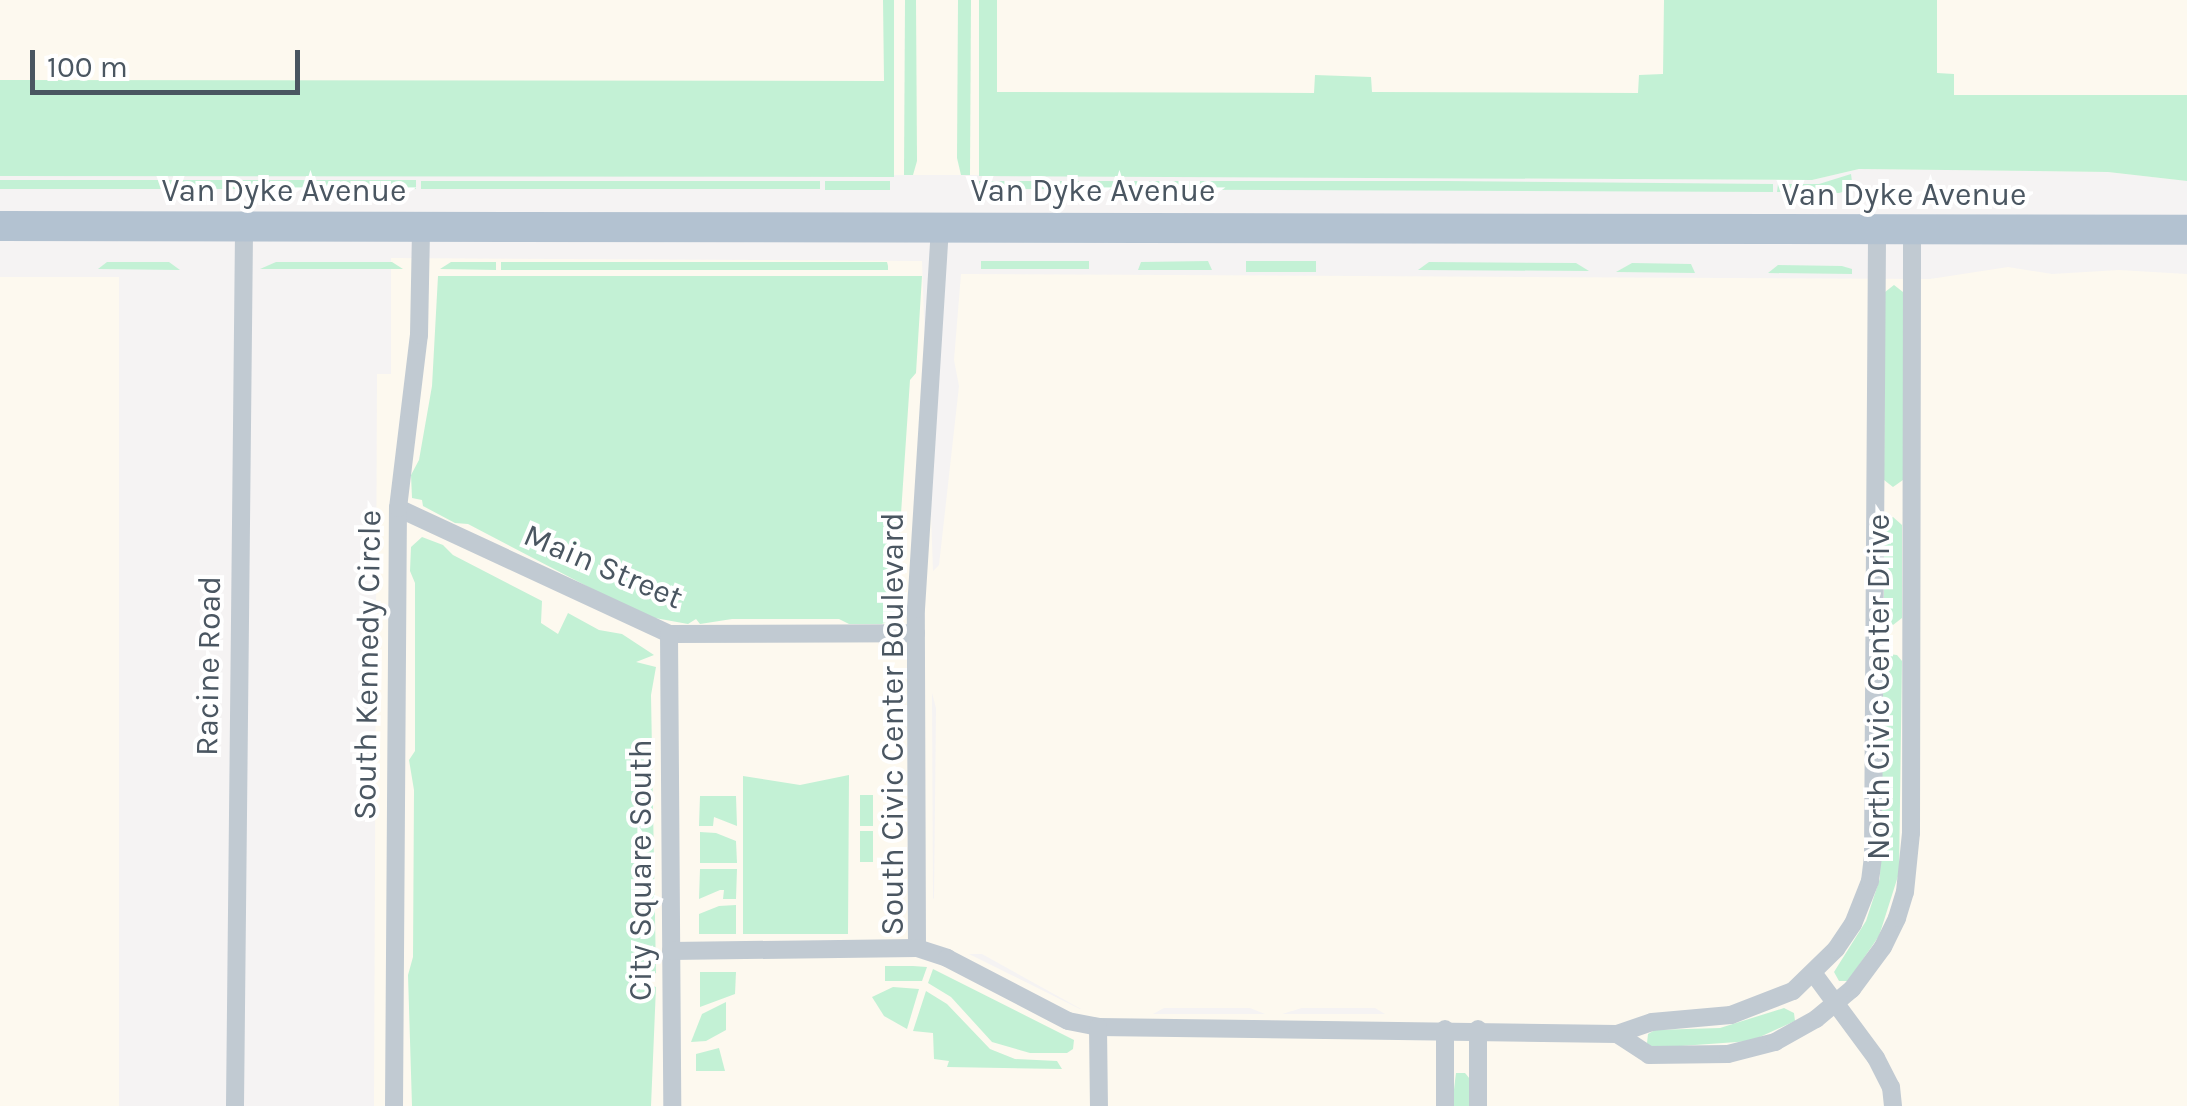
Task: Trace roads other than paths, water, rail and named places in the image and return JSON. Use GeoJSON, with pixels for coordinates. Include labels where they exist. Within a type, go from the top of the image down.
{"type":"FeatureCollection","features":[{"type":"Feature","properties":{"kind":"main road","name":"Van Dyke Avenue"},"geometry":{"type":"LineString","coordinates":[[0,226],[2187,230]]}},
{"type":"Feature","properties":{"kind":"street","name":"Racine Road"},"geometry":{"type":"LineString","coordinates":[[235,1106],[244,226]]}},
{"type":"Feature","properties":{"kind":"street","name":"South Kennedy Circle"},"geometry":{"type":"LineString","coordinates":[[394,1106],[398,508],[418,360],[421,226]]}},
{"type":"Feature","properties":{"kind":"street","name":"South Civic Center Boulevard"},"geometry":{"type":"LineString","coordinates":[[940,226],[916,634],[917,948],[947,958],[1068,1021],[1098,1027],[1478,1029]]}},
{"type":"Feature","properties":{"kind":"street","name":"North Civic Center Drive"},"geometry":{"type":"LineString","coordinates":[[1478,1029],[1617,1034],[1652,1022],[1750,1010],[1793,990],[1814,974],[1853,924],[1870,881],[1873,856],[1877,230]]}},
{"type":"Feature","properties":{"kind":"street","name":"North Civic Center Drive"},"geometry":{"type":"LineString","coordinates":[[1617,1034],[1649,1056],[1728,1054],[1775,1042],[1835,1004],[1883,947],[1906,892],[1910,864],[1912,230]]}},
{"type":"Feature","properties":{"kind":"street","name":"Main Street"},"geometry":{"type":"LineString","coordinates":[[398,508],[669,634],[916,634]]}},
{"type":"Feature","properties":{"kind":"street","name":"City Square South"},"geometry":{"type":"LineString","coordinates":[[669,634],[672,1106]]}},
{"type":"Feature","properties":{"kind":"street"},"geometry":{"type":"LineString","coordinates":[[672,951],[917,948]]}},
{"type":"Feature","properties":{"kind":"street"},"geometry":{"type":"LineString","coordinates":[[1814,974],[1876,1058],[1891,1087],[1893,1106]]}},
{"type":"Feature","properties":{"kind":"street"},"geometry":{"type":"LineString","coordinates":[[1098,1027],[1099,1106]]}},
{"type":"Feature","properties":{"kind":"street"},"geometry":{"type":"LineString","coordinates":[[1445,1029],[1445,1106]]}},
{"type":"Feature","properties":{"kind":"street"},"geometry":{"type":"LineString","coordinates":[[1478,1029],[1478,1106]]}}]}
